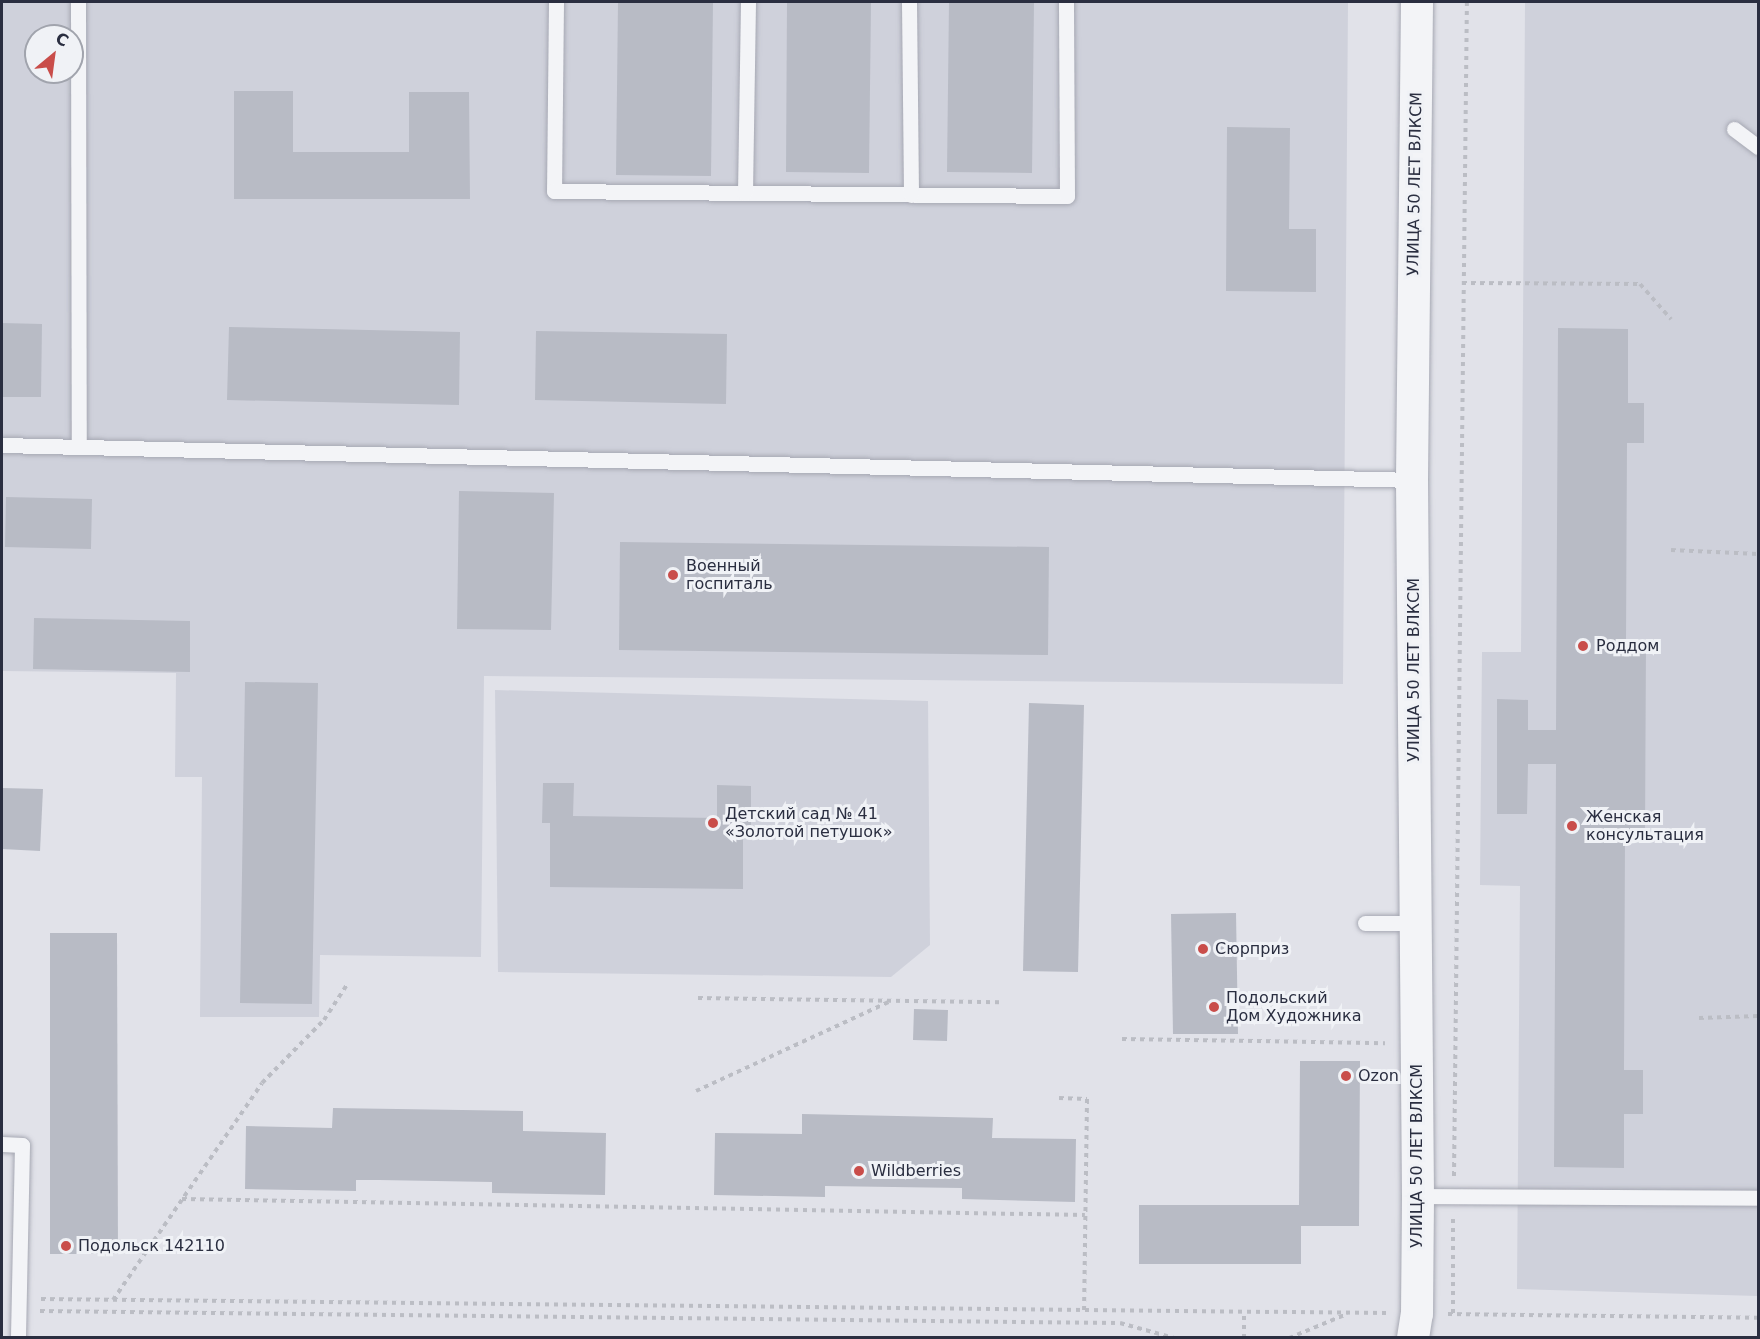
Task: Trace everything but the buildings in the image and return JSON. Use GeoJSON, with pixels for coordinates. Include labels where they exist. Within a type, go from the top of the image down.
{"type":"FeatureCollection","features":[{"type":"Feature","properties":{"kind":"street","name":"УЛИЦА 50 ЛЕТ ВЛКСМ"},"geometry":{"type":"LineString","coordinates":[[1415,1326],[1418,1196],[1412,480],[1417,2]]}},
{"type":"Feature","properties":{"kind":"lane"},"geometry":{"type":"LineString","coordinates":[[78,2],[79,447]]}},
{"type":"Feature","properties":{"kind":"lane"},"geometry":{"type":"LineString","coordinates":[[556,2],[554,191],[1067,196],[1066,2]]}},
{"type":"Feature","properties":{"kind":"lane"},"geometry":{"type":"LineString","coordinates":[[745,193],[748,2]]}},
{"type":"Feature","properties":{"kind":"lane"},"geometry":{"type":"LineString","coordinates":[[909,2],[911,195]]}},
{"type":"Feature","properties":{"kind":"lane"},"geometry":{"type":"LineString","coordinates":[[1734,129],[1758,147]]}},
{"type":"Feature","properties":{"kind":"lane"},"geometry":{"type":"LineString","coordinates":[[2,445],[1412,480]]}},
{"type":"Feature","properties":{"kind":"lane"},"geometry":{"type":"LineString","coordinates":[[1365,923],[1416,923]]}},
{"type":"Feature","properties":{"kind":"lane"},"geometry":{"type":"LineString","coordinates":[[2,1144],[22,1145],[18,1338]]}},
{"type":"Feature","properties":{"kind":"lane"},"geometry":{"type":"LineString","coordinates":[[1418,1196],[1758,1198]]}},
{"type":"Feature","properties":{"kind":"path"},"geometry":{"type":"LineString","coordinates":[[1454,1314],[1453,1196],[1462,283],[1467,2]]}},
{"type":"Feature","properties":{"kind":"path"},"geometry":{"type":"LineString","coordinates":[[1462,283],[1640,284],[1671,319]]}},
{"type":"Feature","properties":{"kind":"path"},"geometry":{"type":"LineString","coordinates":[[1671,549],[1758,554]]}},
{"type":"Feature","properties":{"kind":"path"},"geometry":{"type":"LineString","coordinates":[[113,1300],[262,1083],[324,1020],[348,983]]}},
{"type":"Feature","properties":{"kind":"path"},"geometry":{"type":"LineString","coordinates":[[698,998],[1001,1002]]}},
{"type":"Feature","properties":{"kind":"path"},"geometry":{"type":"LineString","coordinates":[[696,1091],[892,1000]]}},
{"type":"Feature","properties":{"kind":"path"},"geometry":{"type":"LineString","coordinates":[[1699,1018],[1758,1016]]}},
{"type":"Feature","properties":{"kind":"path"},"geometry":{"type":"LineString","coordinates":[[1122,1039],[1388,1043]]}},
{"type":"Feature","properties":{"kind":"path"},"geometry":{"type":"LineString","coordinates":[[1059,1098],[1087,1099],[1084,1310]]}},
{"type":"Feature","properties":{"kind":"path"},"geometry":{"type":"LineString","coordinates":[[182,1199],[1085,1215]]}},
{"type":"Feature","properties":{"kind":"path"},"geometry":{"type":"LineString","coordinates":[[19,1305],[113,1300],[1349,1313],[1415,1326],[1454,1314],[1758,1318]]}},
{"type":"Feature","properties":{"kind":"path"},"geometry":{"type":"LineString","coordinates":[[19,1305],[1120,1323],[1174,1338]]}},
{"type":"Feature","properties":{"kind":"path"},"geometry":{"type":"LineString","coordinates":[[1244,1312],[1244,1338]]}},
{"type":"Feature","properties":{"kind":"path"},"geometry":{"type":"LineString","coordinates":[[1289,1338],[1349,1313]]}},
{"type":"Feature","properties":{"kind":"shaded area","name":"Военный госпиталь"},"geometry":{"type":"Polygon","coordinates":[[[2,2],[1348,2],[1343,684],[484,676],[481,957],[320,955],[319,1017],[200,1017],[202,777],[175,777],[176,673],[2,671],[2,2]]]}},
{"type":"Feature","properties":{"kind":"shaded area"},"geometry":{"type":"Polygon","coordinates":[[[1525,2],[1758,2],[1758,1296],[1517,1289],[1520,886],[1480,885],[1482,652],[1521,652],[1525,2]]]}},
{"type":"Feature","properties":{"kind":"shaded area","name":"Детский сад № 41 «Золотой петушок»"},"geometry":{"type":"Polygon","coordinates":[[[495,690],[928,701],[930,945],[891,977],[498,972],[495,690]]]}},
{"type":"Feature","properties":{"kind":"place","name":"Военный госпиталь"},"geometry":{"type":"Point","coordinates":[673,575]}},
{"type":"Feature","properties":{"kind":"place","name":"Роддом"},"geometry":{"type":"Point","coordinates":[1583,646]}},
{"type":"Feature","properties":{"kind":"place","name":"Детский сад № 41 «Золотой петушок»"},"geometry":{"type":"Point","coordinates":[713,823]}},
{"type":"Feature","properties":{"kind":"place","name":"Женская консультация"},"geometry":{"type":"Point","coordinates":[1572,826]}},
{"type":"Feature","properties":{"kind":"place","name":"Сюрприз"},"geometry":{"type":"Point","coordinates":[1203,949]}},
{"type":"Feature","properties":{"kind":"place","name":"Подольский Дом Художника"},"geometry":{"type":"Point","coordinates":[1214,1007]}},
{"type":"Feature","properties":{"kind":"place","name":"Ozon"},"geometry":{"type":"Point","coordinates":[1346,1076]}},
{"type":"Feature","properties":{"kind":"place","name":"Wildberries"},"geometry":{"type":"Point","coordinates":[859,1171]}},
{"type":"Feature","properties":{"kind":"place","name":"Подольск 142110"},"geometry":{"type":"Point","coordinates":[66,1246]}}]}
